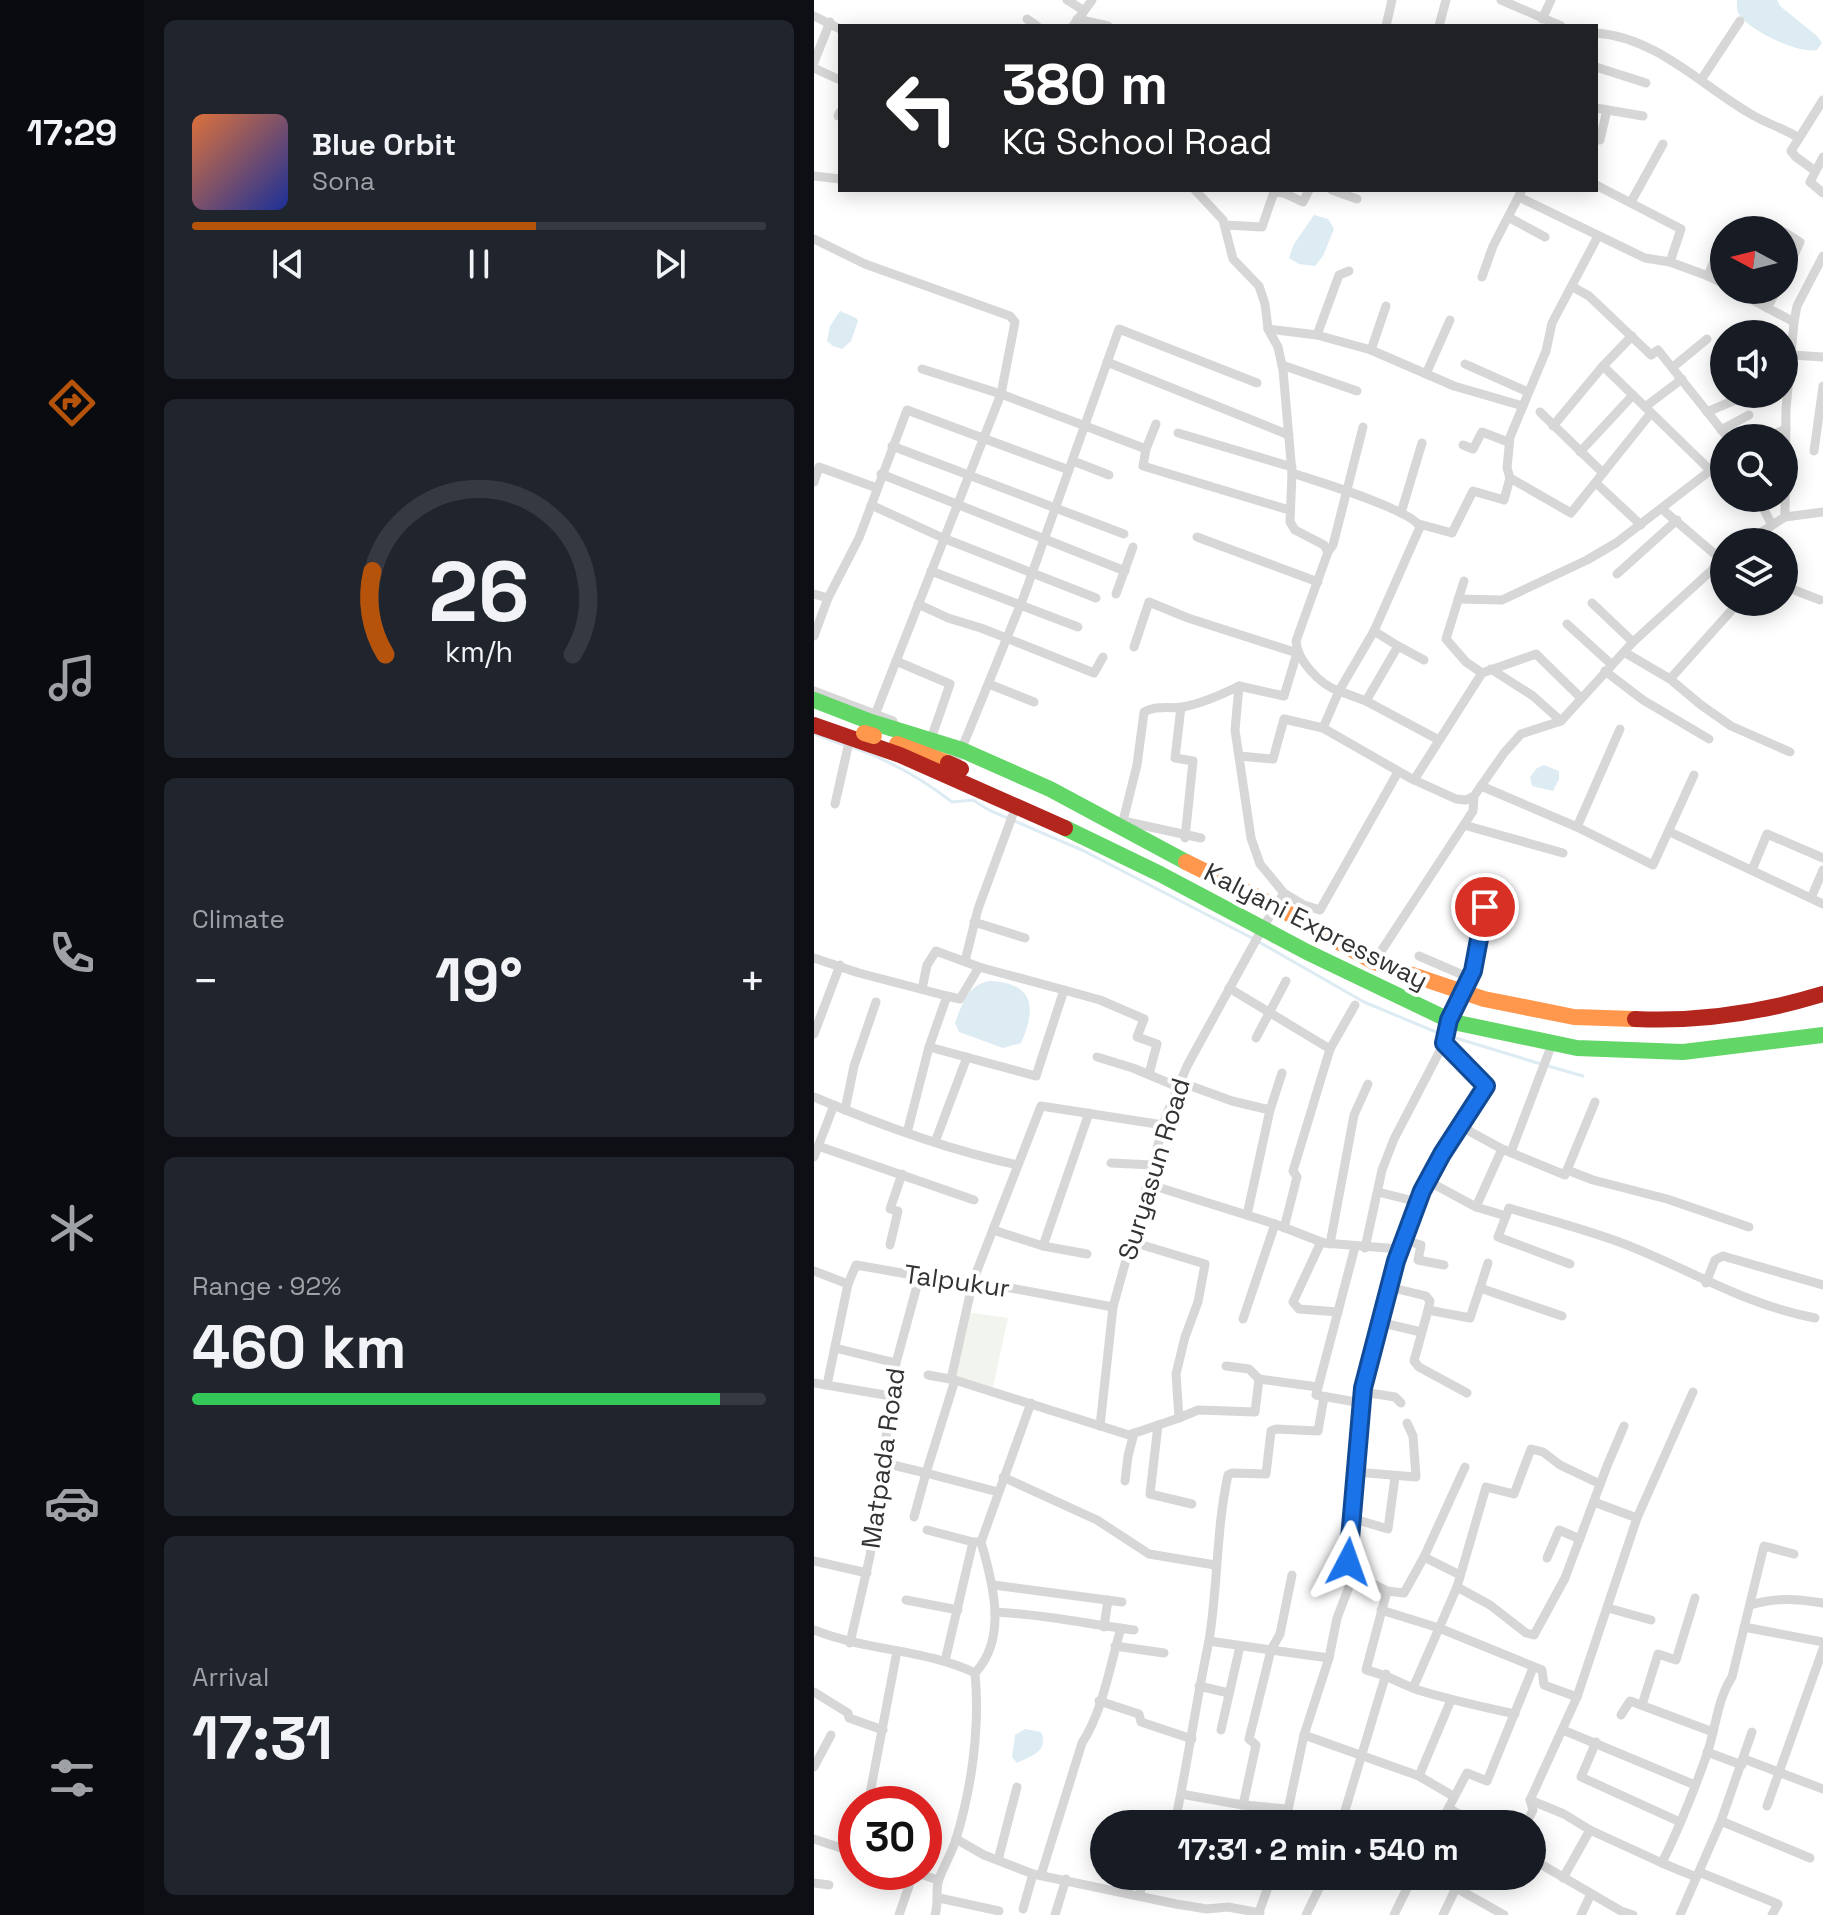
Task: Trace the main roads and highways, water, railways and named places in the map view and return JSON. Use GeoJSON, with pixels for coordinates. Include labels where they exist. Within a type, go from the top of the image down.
{"type":"FeatureCollection","features":[{"type":"Feature","properties":{"kind":"highway"},"geometry":{"type":"LineString","coordinates":[[814,700],[864,734]]}},
{"type":"Feature","properties":{"kind":"highway"},"geometry":{"type":"LineString","coordinates":[[814,707],[864,734]]}},
{"type":"Feature","properties":{"kind":"highway"},"geometry":{"type":"LineString","coordinates":[[814,717],[1050,789],[1124,825],[1169,854],[1280,900],[1375,960],[1466,987],[1484,999],[1574,1017],[1655,1020],[1732,1016],[1777,1008],[1823,994]]}},
{"type":"Feature","properties":{"kind":"highway"},"geometry":{"type":"LineString","coordinates":[[814,725],[864,734]]}},
{"type":"Feature","properties":{"kind":"highway"},"geometry":{"type":"LineString","coordinates":[[957,760],[1056,802],[1159,857],[1169,854]]}},
{"type":"Feature","properties":{"kind":"highway"},"geometry":{"type":"LineString","coordinates":[[957,760],[1154,861],[1155,871]]}},
{"type":"Feature","properties":{"kind":"highway","name":"Kalyani Expressway"},"geometry":{"type":"LineString","coordinates":[[957,760],[1014,809],[1155,871],[1262,929],[1449,1020],[1577,1048],[1683,1052],[1823,1035]]}},
{"type":"Feature","properties":{"kind":"waterway"},"geometry":{"type":"LineString","coordinates":[[814,734],[844,745]]}},
{"type":"Feature","properties":{"kind":"waterway"},"geometry":{"type":"LineString","coordinates":[[852,747],[904,770],[952,802],[973,800],[989,810],[1084,851],[1252,938]]}},
{"type":"Feature","properties":{"kind":"waterway"},"geometry":{"type":"LineString","coordinates":[[1259,942],[1364,1002],[1436,1032],[1541,1064]]}},
{"type":"Feature","properties":{"kind":"waterway"},"geometry":{"type":"LineString","coordinates":[[1548,1066],[1583,1076]]}}]}
